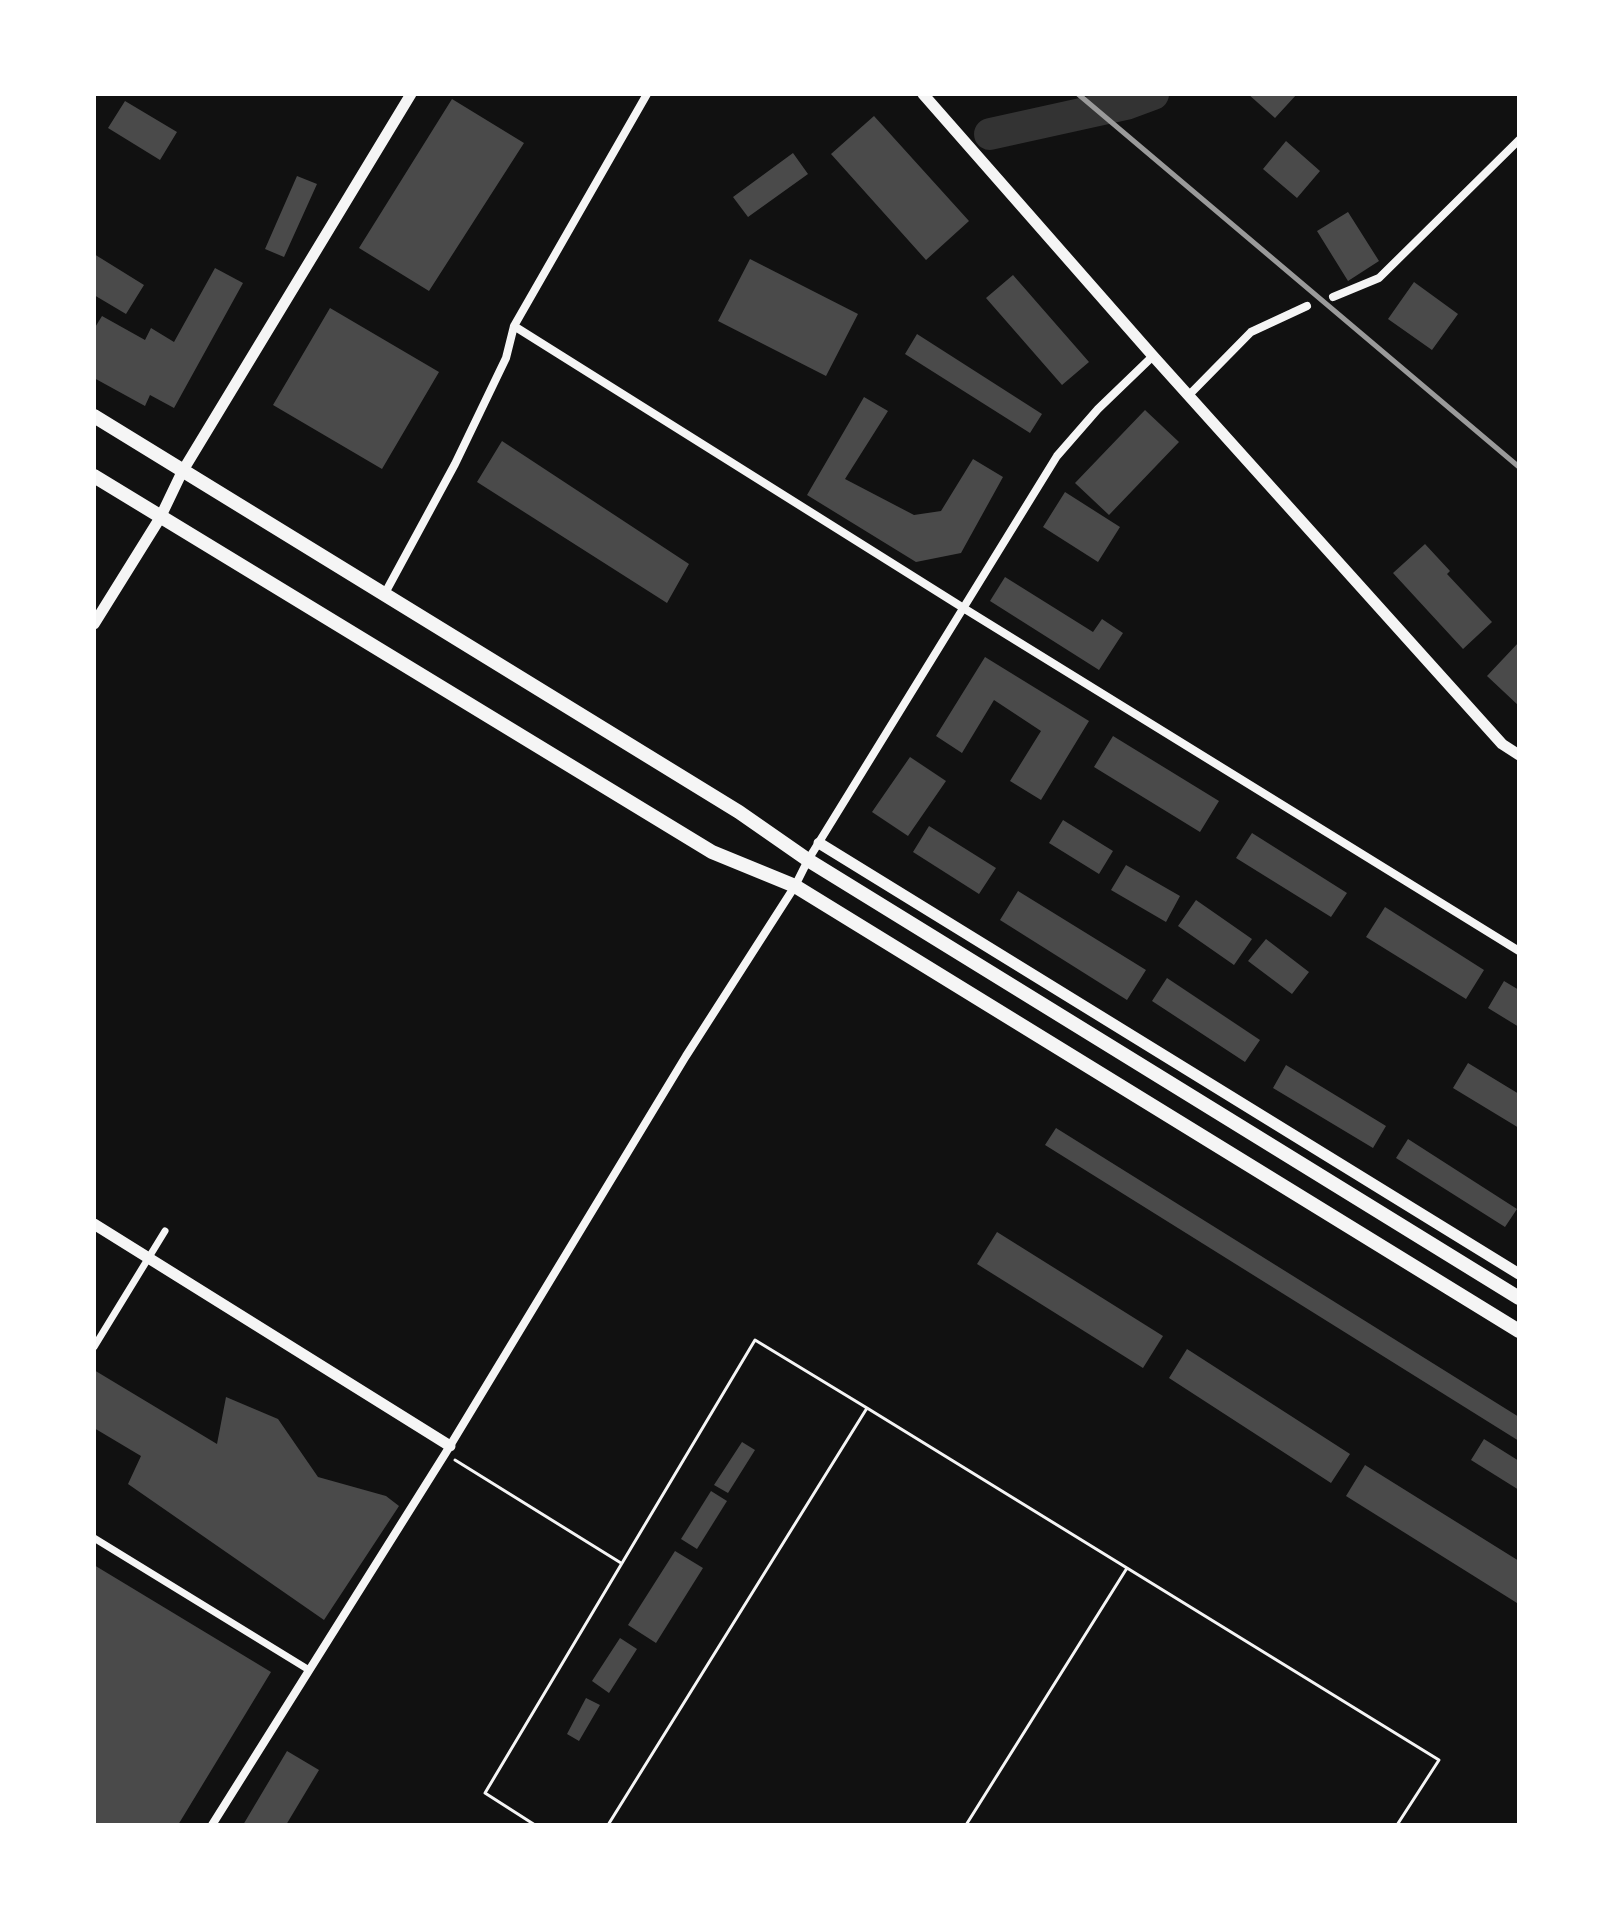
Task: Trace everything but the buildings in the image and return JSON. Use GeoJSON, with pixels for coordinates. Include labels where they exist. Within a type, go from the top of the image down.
{"type":"FeatureCollection","features":[{"type":"Feature","properties":{"kind":"highway"},"geometry":{"type":"LineString","coordinates":[[94,416],[739,812],[808,860],[1519,1298]]}},
{"type":"Feature","properties":{"kind":"highway"},"geometry":{"type":"LineString","coordinates":[[94,476],[712,852],[795,886],[1518,1328]]}},
{"type":"Feature","properties":{"kind":"street"},"geometry":{"type":"LineString","coordinates":[[94,624],[160,518],[182,472],[411,94]]}},
{"type":"Feature","properties":{"kind":"street"},"geometry":{"type":"LineString","coordinates":[[384,595],[455,464],[500,372],[514,326],[647,94]]}},
{"type":"Feature","properties":{"kind":"street"},"geometry":{"type":"LineString","coordinates":[[923,94],[1153,356],[1502,744],[1519,755]]}},
{"type":"Feature","properties":{"kind":"street"},"geometry":{"type":"LineString","coordinates":[[1333,297],[1379,278],[1519,140]]}},
{"type":"Feature","properties":{"kind":"street"},"geometry":{"type":"LineString","coordinates":[[1189,395],[1251,332],[1307,306]]}},
{"type":"Feature","properties":{"kind":"street"},"geometry":{"type":"LineString","coordinates":[[514,326],[1519,951]]}},
{"type":"Feature","properties":{"kind":"street"},"geometry":{"type":"LineString","coordinates":[[212,1825],[448,1450],[686,1056],[795,886],[808,860],[1057,456],[1098,409],[1153,356]]}},
{"type":"Feature","properties":{"kind":"street"},"geometry":{"type":"LineString","coordinates":[[819,843],[1519,1274]]}},
{"type":"Feature","properties":{"kind":"street"},"geometry":{"type":"LineString","coordinates":[[94,1224],[448,1450]]}},
{"type":"Feature","properties":{"kind":"street"},"geometry":{"type":"LineString","coordinates":[[94,1347],[165,1231]]}},
{"type":"Feature","properties":{"kind":"street"},"geometry":{"type":"LineString","coordinates":[[94,1538],[309,1670]]}},
{"type":"Feature","properties":{"kind":"path"},"geometry":{"type":"LineString","coordinates":[[535,1825],[485,1793],[755,1340],[1439,1760],[1397,1825]]}},
{"type":"Feature","properties":{"kind":"path"},"geometry":{"type":"LineString","coordinates":[[608,1825],[867,1408]]}},
{"type":"Feature","properties":{"kind":"path"},"geometry":{"type":"LineString","coordinates":[[448,1450],[621,1563]]}},
{"type":"Feature","properties":{"kind":"path"},"geometry":{"type":"LineString","coordinates":[[966,1825],[1127,1568]]}},
{"type":"Feature","properties":{"kind":"waterway"},"geometry":{"type":"LineString","coordinates":[[990,134],[1126,104],[1153,94]]}},
{"type":"Feature","properties":{"kind":"railway"},"geometry":{"type":"LineString","coordinates":[[1078,94],[1519,467]]}}]}
